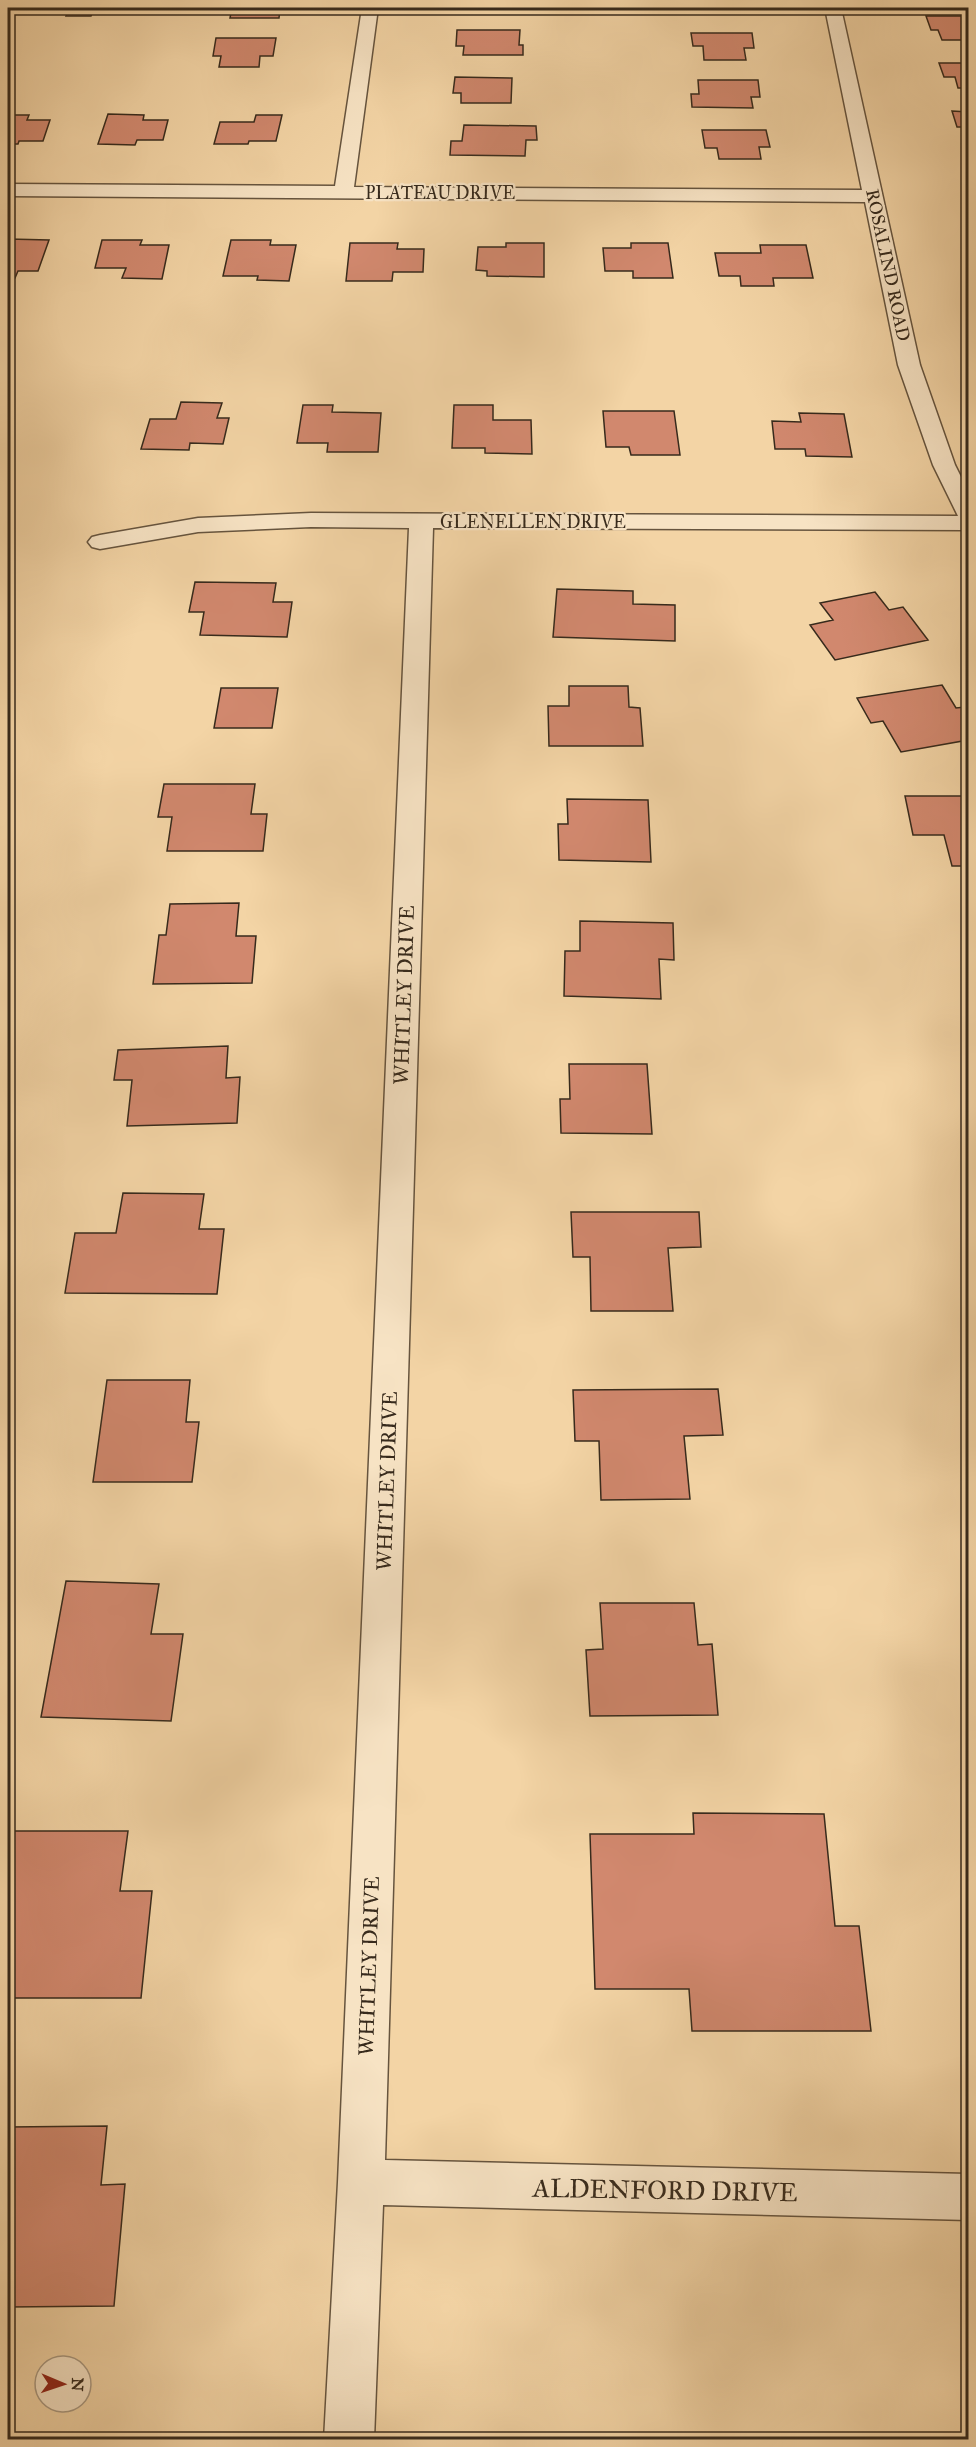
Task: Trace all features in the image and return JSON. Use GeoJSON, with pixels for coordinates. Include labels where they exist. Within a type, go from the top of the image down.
{"type":"FeatureCollection","features":[{"type":"Feature","properties":{"kind":"street"},"geometry":{"type":"LineString","coordinates":[[344,192],[370,8]]}},
{"type":"Feature","properties":{"kind":"street","name":"ROSALIND ROAD"},"geometry":{"type":"LineString","coordinates":[[833,8],[909,365],[944,465],[969,513]]}},
{"type":"Feature","properties":{"kind":"street","name":"PLATEAU DRIVE"},"geometry":{"type":"LineString","coordinates":[[8,190],[873,196]]}},
{"type":"Feature","properties":{"kind":"street","name":"GLENELLEN DRIVE"},"geometry":{"type":"LineString","coordinates":[[100,542],[198,525],[310,520],[969,523]]}},
{"type":"Feature","properties":{"kind":"street","name":"WHITLEY DRIVE"},"geometry":{"type":"LineString","coordinates":[[349,2439],[361,2182],[422,522]]}},
{"type":"Feature","properties":{"kind":"street","name":"ALDENFORD DRIVE"},"geometry":{"type":"LineString","coordinates":[[361,2182],[969,2197]]}},
{"type":"Feature","properties":{"kind":"building"},"geometry":{"type":"Polygon","coordinates":[[[35,8],[94,8],[91,16],[66,16],[68,10],[34,10],[35,8]]]}},
{"type":"Feature","properties":{"kind":"building"},"geometry":{"type":"Polygon","coordinates":[[[232,8],[280,8],[279,18],[230,18],[232,8]]]}},
{"type":"Feature","properties":{"kind":"building"},"geometry":{"type":"Polygon","coordinates":[[[471,8],[509,8],[509,11],[470,11],[471,8]]]}},
{"type":"Feature","properties":{"kind":"building"},"geometry":{"type":"Polygon","coordinates":[[[697,8],[747,8],[748,14],[698,13],[697,8]]]}},
{"type":"Feature","properties":{"kind":"building"},"geometry":{"type":"Polygon","coordinates":[[[926,16],[968,16],[968,40],[942,40],[938,30],[931,30],[926,16]]]}},
{"type":"Feature","properties":{"kind":"building"},"geometry":{"type":"Polygon","coordinates":[[[457,30],[520,30],[519,45],[523,45],[523,55],[463,55],[464,46],[456,46],[457,30]]]}},
{"type":"Feature","properties":{"kind":"building"},"geometry":{"type":"Polygon","coordinates":[[[691,33],[752,33],[754,48],[744,48],[746,60],[704,60],[703,46],[693,46],[691,33]]]}},
{"type":"Feature","properties":{"kind":"building"},"geometry":{"type":"Polygon","coordinates":[[[216,38],[276,38],[273,56],[260,56],[259,67],[219,67],[221,56],[213,56],[216,38]]]}},
{"type":"Feature","properties":{"kind":"building"},"geometry":{"type":"Polygon","coordinates":[[[939,63],[968,63],[968,88],[958,88],[955,77],[944,77],[939,63]]]}},
{"type":"Feature","properties":{"kind":"building"},"geometry":{"type":"Polygon","coordinates":[[[455,77],[512,78],[511,103],[461,103],[461,93],[453,93],[455,77]]]}},
{"type":"Feature","properties":{"kind":"building"},"geometry":{"type":"Polygon","coordinates":[[[698,80],[758,80],[760,97],[751,97],[753,108],[692,107],[691,94],[699,94],[698,80]]]}},
{"type":"Feature","properties":{"kind":"building"},"geometry":{"type":"Polygon","coordinates":[[[952,111],[968,112],[968,127],[957,127],[952,111]]]}},
{"type":"Feature","properties":{"kind":"building"},"geometry":{"type":"Polygon","coordinates":[[[108,114],[144,115],[143,120],[168,120],[163,140],[137,140],[135,145],[98,144],[108,114]]]}},
{"type":"Feature","properties":{"kind":"building"},"geometry":{"type":"Polygon","coordinates":[[[8,115],[29,115],[27,120],[50,120],[43,141],[19,141],[18,144],[8,144],[8,115]]]}},
{"type":"Feature","properties":{"kind":"building"},"geometry":{"type":"Polygon","coordinates":[[[256,115],[282,115],[276,141],[214,144],[220,122],[254,122],[256,115]]]}},
{"type":"Feature","properties":{"kind":"building"},"geometry":{"type":"Polygon","coordinates":[[[464,125],[536,126],[537,140],[526,140],[525,156],[450,155],[451,141],[462,141],[464,125]]]}},
{"type":"Feature","properties":{"kind":"building"},"geometry":{"type":"Polygon","coordinates":[[[702,130],[766,130],[770,147],[759,147],[761,159],[719,159],[717,148],[705,148],[702,130]]]}},
{"type":"Feature","properties":{"kind":"building"},"geometry":{"type":"Polygon","coordinates":[[[8,239],[49,240],[38,271],[18,271],[15,278],[8,278],[8,239]]]}},
{"type":"Feature","properties":{"kind":"building"},"geometry":{"type":"Polygon","coordinates":[[[102,240],[142,240],[140,245],[169,245],[162,279],[122,278],[126,268],[95,268],[102,240]]]}},
{"type":"Feature","properties":{"kind":"building"},"geometry":{"type":"Polygon","coordinates":[[[231,240],[271,240],[270,245],[296,245],[289,281],[257,280],[258,276],[223,276],[231,240]]]}},
{"type":"Feature","properties":{"kind":"building"},"geometry":{"type":"Polygon","coordinates":[[[350,243],[398,243],[397,249],[424,249],[423,272],[393,272],[392,281],[346,281],[350,243]]]}},
{"type":"Feature","properties":{"kind":"building"},"geometry":{"type":"Polygon","coordinates":[[[506,243],[544,243],[544,277],[487,276],[487,271],[476,270],[478,247],[506,247],[506,243]]]}},
{"type":"Feature","properties":{"kind":"building"},"geometry":{"type":"Polygon","coordinates":[[[631,243],[668,243],[673,278],[633,278],[633,271],[605,271],[603,248],[631,248],[631,243]]]}},
{"type":"Feature","properties":{"kind":"building"},"geometry":{"type":"Polygon","coordinates":[[[760,245],[806,245],[813,278],[773,278],[774,286],[741,286],[740,276],[719,276],[715,253],[761,253],[760,245]]]}},
{"type":"Feature","properties":{"kind":"building"},"geometry":{"type":"Polygon","coordinates":[[[181,402],[222,403],[217,418],[229,418],[223,444],[190,443],[189,450],[141,449],[150,419],[176,419],[181,402]]]}},
{"type":"Feature","properties":{"kind":"building"},"geometry":{"type":"Polygon","coordinates":[[[303,405],[333,405],[332,412],[381,413],[378,452],[327,452],[328,443],[297,443],[303,405]]]}},
{"type":"Feature","properties":{"kind":"building"},"geometry":{"type":"Polygon","coordinates":[[[454,405],[493,405],[493,420],[531,420],[532,454],[485,453],[485,448],[452,448],[454,405]]]}},
{"type":"Feature","properties":{"kind":"building"},"geometry":{"type":"Polygon","coordinates":[[[603,411],[674,411],[680,455],[631,455],[629,447],[606,447],[603,411]]]}},
{"type":"Feature","properties":{"kind":"building"},"geometry":{"type":"Polygon","coordinates":[[[799,413],[844,414],[852,457],[806,456],[805,449],[775,449],[772,421],[801,422],[799,413]]]}},
{"type":"Feature","properties":{"kind":"building"},"geometry":{"type":"Polygon","coordinates":[[[195,582],[276,583],[273,602],[292,602],[287,637],[200,635],[204,612],[189,612],[195,582]]]}},
{"type":"Feature","properties":{"kind":"building"},"geometry":{"type":"Polygon","coordinates":[[[557,589],[633,591],[633,604],[675,605],[675,641],[553,637],[557,589]]]}},
{"type":"Feature","properties":{"kind":"building"},"geometry":{"type":"Polygon","coordinates":[[[875,592],[889,610],[903,607],[928,640],[835,660],[810,625],[833,620],[820,603],[875,592]]]}},
{"type":"Feature","properties":{"kind":"building"},"geometry":{"type":"Polygon","coordinates":[[[942,685],[956,708],[965,707],[968,713],[968,740],[901,752],[883,721],[871,723],[857,698],[942,685]]]}},
{"type":"Feature","properties":{"kind":"building"},"geometry":{"type":"Polygon","coordinates":[[[569,686],[628,686],[629,707],[640,708],[643,746],[549,746],[548,706],[569,706],[569,686]]]}},
{"type":"Feature","properties":{"kind":"building"},"geometry":{"type":"Polygon","coordinates":[[[221,688],[278,688],[272,728],[214,728],[221,688]]]}},
{"type":"Feature","properties":{"kind":"building"},"geometry":{"type":"Polygon","coordinates":[[[164,784],[255,784],[251,814],[267,814],[263,851],[167,851],[172,817],[158,817],[164,784]]]}},
{"type":"Feature","properties":{"kind":"building"},"geometry":{"type":"Polygon","coordinates":[[[905,796],[968,796],[968,866],[952,866],[944,835],[913,835],[905,796]]]}},
{"type":"Feature","properties":{"kind":"building"},"geometry":{"type":"Polygon","coordinates":[[[567,799],[648,800],[651,862],[559,860],[558,824],[568,824],[567,799]]]}},
{"type":"Feature","properties":{"kind":"building"},"geometry":{"type":"Polygon","coordinates":[[[239,903],[236,936],[256,936],[252,983],[153,984],[159,935],[166,935],[170,904],[239,903]]]}},
{"type":"Feature","properties":{"kind":"building"},"geometry":{"type":"Polygon","coordinates":[[[580,921],[673,923],[674,960],[659,959],[661,999],[564,996],[565,951],[580,951],[580,921]]]}},
{"type":"Feature","properties":{"kind":"building"},"geometry":{"type":"Polygon","coordinates":[[[228,1046],[226,1078],[240,1077],[237,1123],[127,1126],[132,1080],[114,1080],[118,1050],[228,1046]]]}},
{"type":"Feature","properties":{"kind":"building"},"geometry":{"type":"Polygon","coordinates":[[[569,1064],[647,1064],[652,1134],[561,1133],[560,1099],[570,1099],[569,1064]]]}},
{"type":"Feature","properties":{"kind":"building"},"geometry":{"type":"Polygon","coordinates":[[[123,1193],[204,1194],[199,1229],[224,1229],[217,1294],[65,1293],[75,1233],[116,1233],[123,1193]]]}},
{"type":"Feature","properties":{"kind":"building"},"geometry":{"type":"Polygon","coordinates":[[[571,1212],[699,1212],[701,1247],[668,1248],[673,1311],[591,1311],[590,1257],[573,1257],[571,1212]]]}},
{"type":"Feature","properties":{"kind":"building"},"geometry":{"type":"Polygon","coordinates":[[[107,1380],[190,1380],[186,1422],[199,1422],[192,1482],[93,1482],[107,1380]]]}},
{"type":"Feature","properties":{"kind":"building"},"geometry":{"type":"Polygon","coordinates":[[[718,1389],[723,1435],[684,1436],[690,1499],[601,1500],[599,1441],[575,1441],[573,1390],[718,1389]]]}},
{"type":"Feature","properties":{"kind":"building"},"geometry":{"type":"Polygon","coordinates":[[[66,1581],[159,1584],[151,1634],[183,1634],[171,1721],[41,1717],[66,1581]]]}},
{"type":"Feature","properties":{"kind":"building"},"geometry":{"type":"Polygon","coordinates":[[[600,1603],[694,1603],[698,1645],[712,1644],[718,1715],[590,1716],[586,1650],[603,1649],[600,1603]]]}},
{"type":"Feature","properties":{"kind":"building"},"geometry":{"type":"Polygon","coordinates":[[[693,1813],[824,1814],[835,1926],[859,1926],[871,2031],[692,2031],[689,1989],[595,1989],[590,1834],[694,1834],[693,1813]]]}},
{"type":"Feature","properties":{"kind":"building"},"geometry":{"type":"Polygon","coordinates":[[[8,1831],[128,1831],[120,1891],[152,1891],[141,1998],[8,1998],[8,1831]]]}},
{"type":"Feature","properties":{"kind":"building"},"geometry":{"type":"Polygon","coordinates":[[[107,2126],[101,2185],[125,2184],[114,2306],[8,2307],[8,2127],[107,2126]]]}}]}
